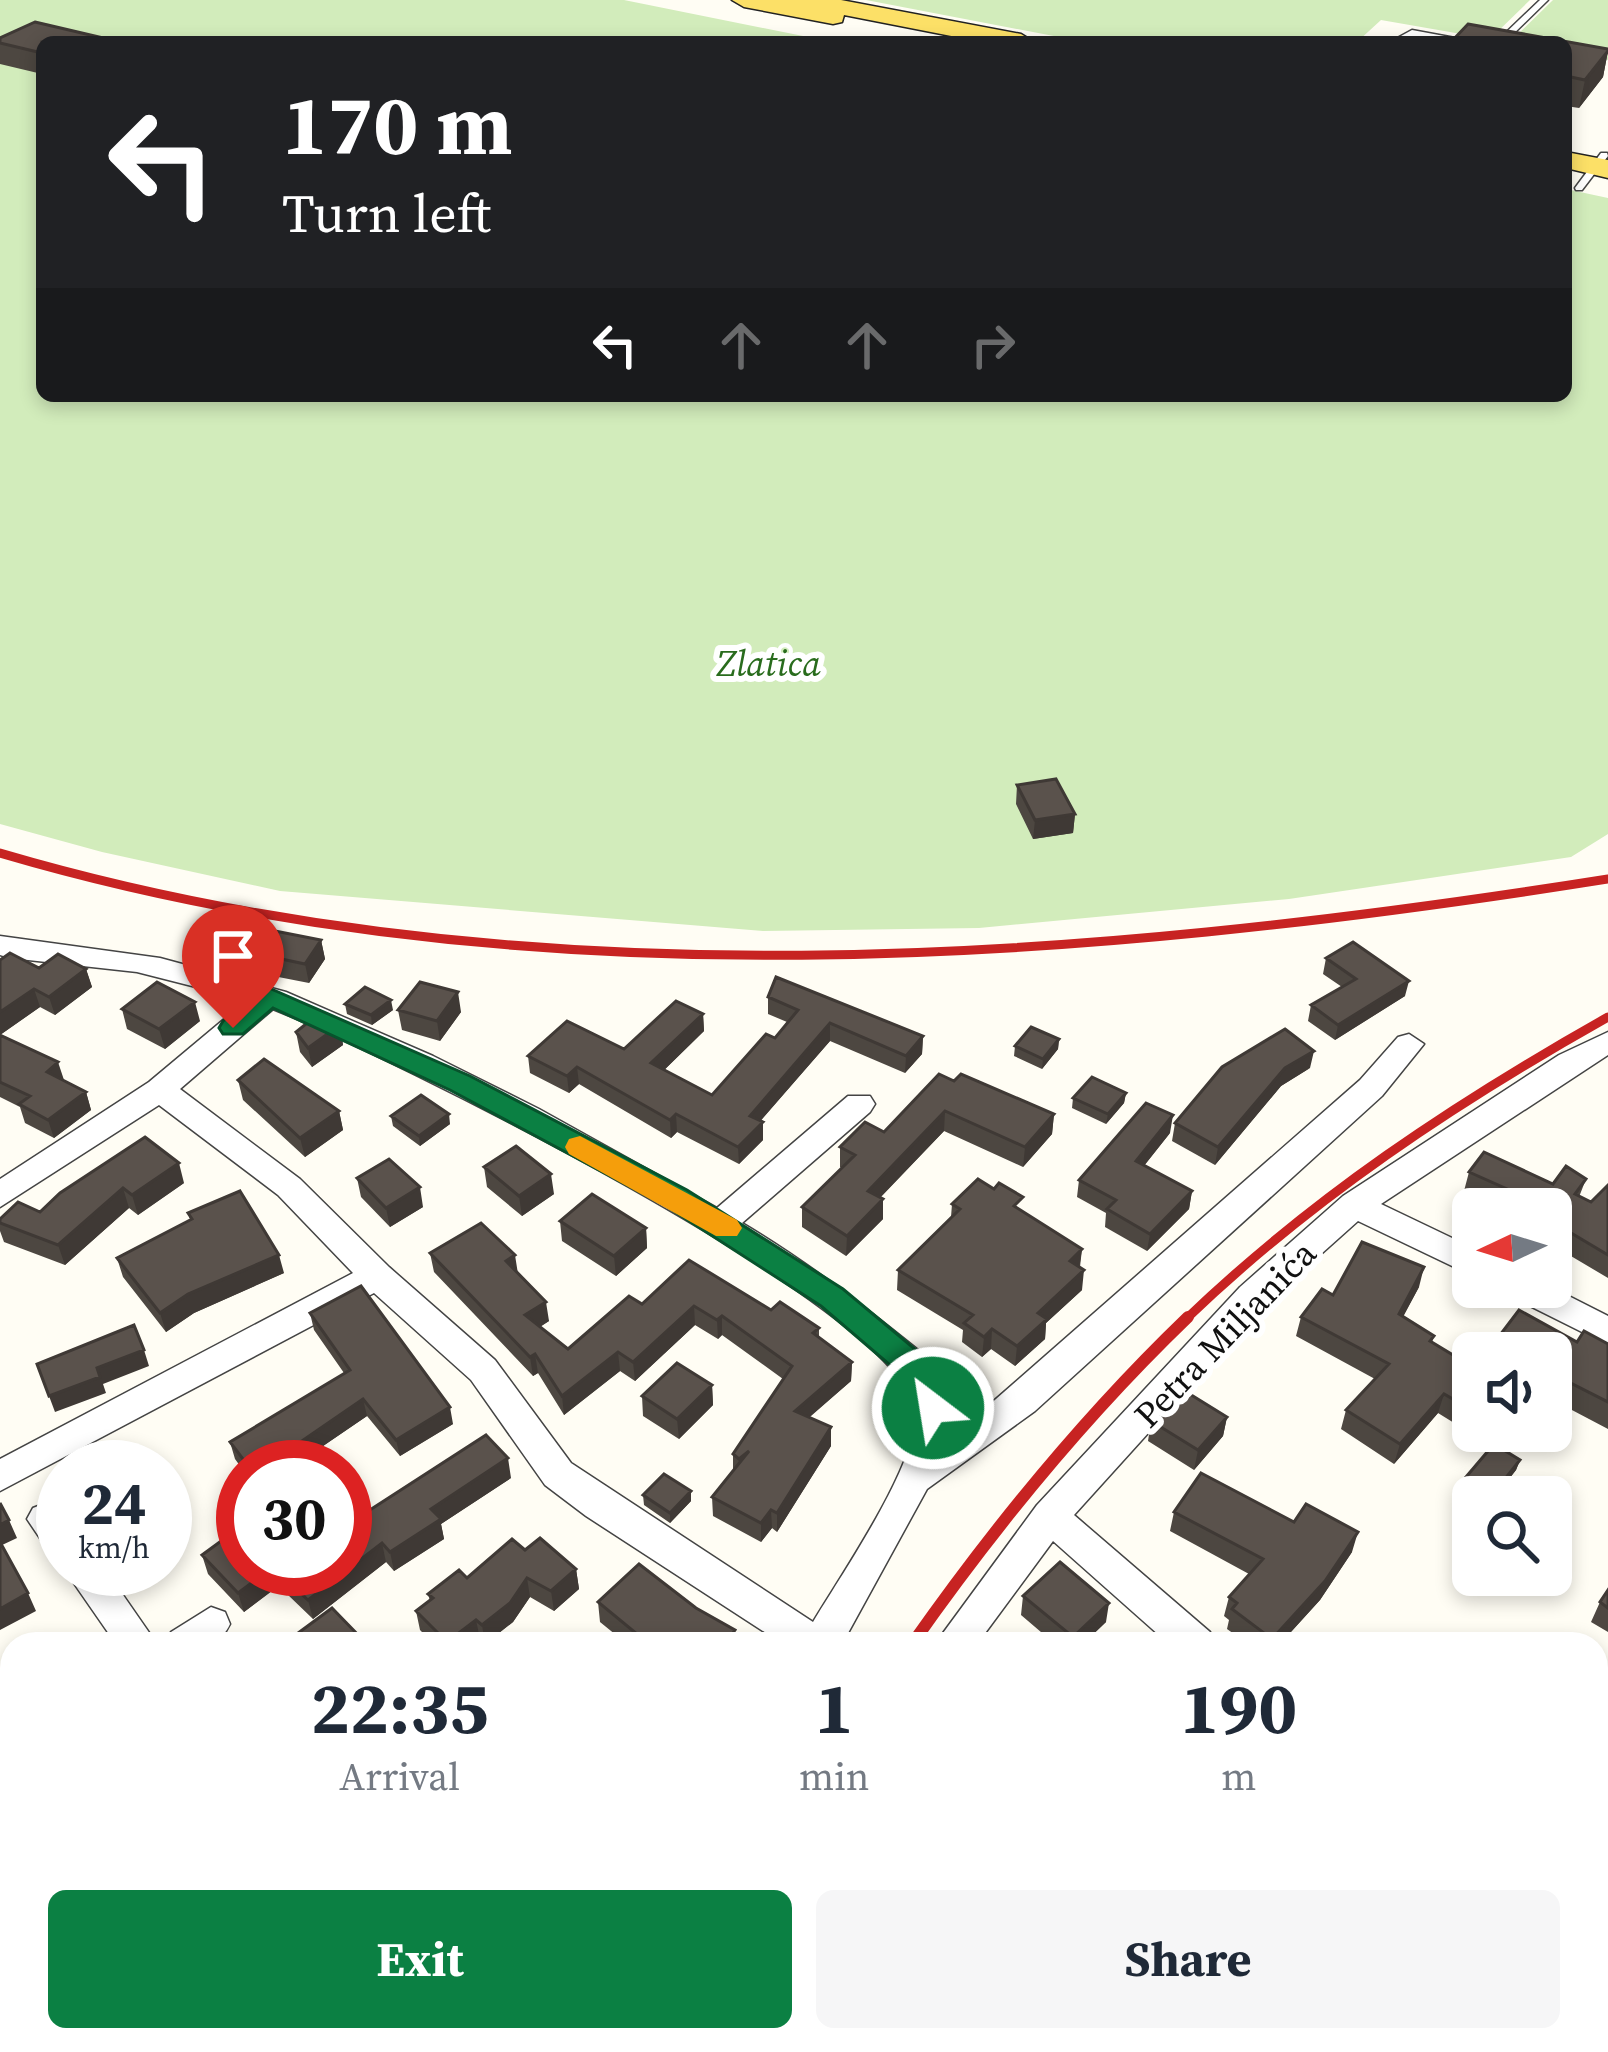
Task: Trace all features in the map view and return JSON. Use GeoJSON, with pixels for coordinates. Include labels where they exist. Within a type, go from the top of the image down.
{"type":"FeatureCollection","features":[{"type":"Feature","properties":{"kind":"main road"},"geometry":{"type":"LineString","coordinates":[[744,0],[928,36]]}},
{"type":"Feature","properties":{"kind":"main road"},"geometry":{"type":"LineString","coordinates":[[803,0],[990,36]]}},
{"type":"Feature","properties":{"kind":"street"},"geometry":{"type":"LineString","coordinates":[[5,953],[92,956],[269,997],[460,1083],[720,1224],[832,1298],[987,1425]]}},
{"type":"Feature","properties":{"kind":"street"},"geometry":{"type":"LineString","coordinates":[[0,1195],[160,1090],[269,997]]}},
{"type":"Feature","properties":{"kind":"street","name":"Petra Miljanića"},"geometry":{"type":"LineString","coordinates":[[963,1632],[1050,1516],[1252,1296],[1355,1204],[1570,1062],[1608,1042]]}},
{"type":"Feature","properties":{"kind":"street"},"geometry":{"type":"LineString","coordinates":[[912,1480],[1022,1401],[1354,1103],[1409,1044]]}},
{"type":"Feature","properties":{"kind":"street"},"geometry":{"type":"LineString","coordinates":[[160,1090],[289,1187],[377,1276],[483,1370],[558,1474],[598,1505],[799,1632]]}},
{"type":"Feature","properties":{"kind":"street"},"geometry":{"type":"LineString","coordinates":[[720,1224],[859,1104]]}},
{"type":"Feature","properties":{"kind":"street"},"geometry":{"type":"LineString","coordinates":[[1355,1204],[1452,1252]]}},
{"type":"Feature","properties":{"kind":"street"},"geometry":{"type":"LineString","coordinates":[[0,1476],[377,1276]]}},
{"type":"Feature","properties":{"kind":"street"},"geometry":{"type":"LineString","coordinates":[[1562,1308],[1608,1332]]}},
{"type":"Feature","properties":{"kind":"street"},"geometry":{"type":"LineString","coordinates":[[825,1632],[912,1480],[933,1424],[929,1392],[916,1369]]}},
{"type":"Feature","properties":{"kind":"street"},"geometry":{"type":"LineString","coordinates":[[1050,1516],[1182,1632]]}},
{"type":"Feature","properties":{"kind":"street"},"geometry":{"type":"LineString","coordinates":[[102,1596],[129,1632]]}},
{"type":"Feature","properties":{"kind":"lane"},"geometry":{"type":"LineString","coordinates":[[1506,36],[1544,0]]}},
{"type":"Feature","properties":{"kind":"lane"},"geometry":{"type":"LineString","coordinates":[[1405,36],[1412,32],[1434,36]]}},
{"type":"Feature","properties":{"kind":"green space","name":"Zlatica"},"geometry":{"type":"Polygon","coordinates":[[[0,0],[624,0],[803,36],[36,36],[36,402],[1572,402],[1572,190],[1608,198],[1608,834],[1571,857],[1289,899],[979,928],[763,931],[280,891],[0,824],[0,0]]]}},
{"type":"Feature","properties":{"kind":"green space"},"geometry":{"type":"Polygon","coordinates":[[[866,0],[1530,0],[1493,36],[1381,20],[1364,36],[1054,36],[866,0]]]}},
{"type":"Feature","properties":{"kind":"green space"},"geometry":{"type":"Polygon","coordinates":[[[1553,0],[1608,0],[1608,60],[1572,53],[1572,36],[1516,36],[1553,0]]]}},
{"type":"Feature","properties":{"kind":"building"},"geometry":{"type":"Polygon","coordinates":[[[35,22],[95,36],[36,36],[36,52],[0,43],[0,38],[35,22]]]}},
{"type":"Feature","properties":{"kind":"building"},"geometry":{"type":"Polygon","coordinates":[[[1468,24],[1535,36],[1457,36],[1468,24]]]}},
{"type":"Feature","properties":{"kind":"building"},"geometry":{"type":"Polygon","coordinates":[[[1572,43],[1608,49],[1585,80],[1572,77],[1572,43]]]}},
{"type":"Feature","properties":{"kind":"building"},"geometry":{"type":"Polygon","coordinates":[[[1056,779],[1075,814],[1035,820],[1017,785],[1056,779]]]}},
{"type":"Feature","properties":{"kind":"building"},"geometry":{"type":"Polygon","coordinates":[[[275,931],[321,940],[305,964],[258,954],[275,931]]]}},
{"type":"Feature","properties":{"kind":"building"},"geometry":{"type":"Polygon","coordinates":[[[1353,942],[1409,981],[1338,1025],[1311,1005],[1356,979],[1326,958],[1353,942]]]}},
{"type":"Feature","properties":{"kind":"building"},"geometry":{"type":"Polygon","coordinates":[[[10,953],[39,968],[58,954],[86,969],[49,997],[34,989],[0,1012],[0,960],[10,953]]]}},
{"type":"Feature","properties":{"kind":"building"},"geometry":{"type":"Polygon","coordinates":[[[776,977],[923,1036],[906,1056],[830,1023],[750,1116],[763,1122],[738,1147],[676,1114],[670,1120],[577,1067],[567,1076],[528,1056],[567,1021],[624,1049],[676,1001],[703,1014],[651,1063],[712,1095],[766,1034],[775,1038],[798,1010],[768,997],[776,977]]]}},
{"type":"Feature","properties":{"kind":"building"},"geometry":{"type":"Polygon","coordinates":[[[157,982],[195,1002],[159,1029],[122,1009],[157,982]]]}},
{"type":"Feature","properties":{"kind":"building"},"geometry":{"type":"Polygon","coordinates":[[[420,982],[458,992],[437,1021],[398,1010],[420,982]]]}},
{"type":"Feature","properties":{"kind":"building"},"geometry":{"type":"Polygon","coordinates":[[[365,987],[391,1000],[371,1015],[345,1004],[365,987]]]}},
{"type":"Feature","properties":{"kind":"building"},"geometry":{"type":"Polygon","coordinates":[[[317,1015],[340,1025],[308,1048],[296,1032],[317,1015]]]}},
{"type":"Feature","properties":{"kind":"building"},"geometry":{"type":"Polygon","coordinates":[[[1031,1027],[1059,1039],[1043,1059],[1015,1046],[1031,1027]]]}},
{"type":"Feature","properties":{"kind":"building"},"geometry":{"type":"Polygon","coordinates":[[[1285,1029],[1314,1051],[1285,1068],[1218,1147],[1175,1123],[1222,1067],[1285,1029]]]}},
{"type":"Feature","properties":{"kind":"building"},"geometry":{"type":"Polygon","coordinates":[[[0,1035],[58,1062],[47,1072],[86,1092],[48,1120],[19,1104],[30,1096],[0,1082],[0,1035]]]}},
{"type":"Feature","properties":{"kind":"building"},"geometry":{"type":"Polygon","coordinates":[[[264,1059],[339,1111],[300,1138],[238,1080],[264,1059]]]}},
{"type":"Feature","properties":{"kind":"building"},"geometry":{"type":"Polygon","coordinates":[[[939,1074],[954,1081],[961,1074],[1054,1114],[1025,1147],[945,1111],[868,1191],[883,1199],[847,1236],[802,1207],[855,1155],[840,1147],[865,1122],[884,1132],[939,1074]]]}},
{"type":"Feature","properties":{"kind":"building"},"geometry":{"type":"Polygon","coordinates":[[[1092,1077],[1126,1093],[1108,1114],[1073,1098],[1092,1077]]]}},
{"type":"Feature","properties":{"kind":"building"},"geometry":{"type":"Polygon","coordinates":[[[421,1095],[449,1114],[419,1136],[391,1116],[421,1095]]]}},
{"type":"Feature","properties":{"kind":"building"},"geometry":{"type":"Polygon","coordinates":[[[1146,1103],[1173,1115],[1136,1161],[1192,1191],[1150,1234],[1107,1209],[1116,1200],[1079,1180],[1146,1103]]]}},
{"type":"Feature","properties":{"kind":"building"},"geometry":{"type":"Polygon","coordinates":[[[145,1137],[179,1163],[132,1195],[123,1188],[58,1245],[0,1223],[18,1202],[40,1212],[60,1193],[145,1137]]]}},
{"type":"Feature","properties":{"kind":"building"},"geometry":{"type":"Polygon","coordinates":[[[516,1146],[551,1174],[519,1196],[484,1167],[516,1146]]]}},
{"type":"Feature","properties":{"kind":"building"},"geometry":{"type":"Polygon","coordinates":[[[1484,1152],[1553,1184],[1566,1166],[1586,1179],[1575,1194],[1591,1202],[1608,1185],[1608,1255],[1572,1234],[1572,1188],[1505,1188],[1469,1172],[1484,1152]]]}},
{"type":"Feature","properties":{"kind":"building"},"geometry":{"type":"Polygon","coordinates":[[[389,1159],[420,1187],[386,1208],[357,1178],[389,1159]]]}},
{"type":"Feature","properties":{"kind":"building"},"geometry":{"type":"Polygon","coordinates":[[[978,1179],[994,1189],[999,1183],[1023,1197],[1014,1206],[1082,1249],[1070,1261],[1084,1270],[1038,1313],[1047,1319],[1017,1346],[992,1329],[984,1337],[964,1323],[973,1315],[898,1270],[960,1209],[952,1204],[978,1179]]]}},
{"type":"Feature","properties":{"kind":"building"},"geometry":{"type":"Polygon","coordinates":[[[240,1191],[279,1255],[188,1294],[160,1313],[117,1258],[192,1219],[188,1213],[240,1191]]]}},
{"type":"Feature","properties":{"kind":"building"},"geometry":{"type":"Polygon","coordinates":[[[592,1194],[646,1228],[614,1256],[560,1221],[592,1194]]]}},
{"type":"Feature","properties":{"kind":"building"},"geometry":{"type":"Polygon","coordinates":[[[481,1223],[515,1255],[506,1261],[546,1302],[525,1315],[568,1349],[629,1296],[642,1304],[689,1260],[771,1310],[780,1302],[819,1328],[813,1333],[852,1362],[795,1411],[831,1427],[777,1513],[771,1510],[761,1523],[712,1497],[749,1451],[739,1459],[733,1454],[792,1366],[722,1316],[717,1320],[694,1306],[633,1362],[618,1352],[562,1396],[535,1354],[530,1357],[430,1253],[481,1223]]]}},
{"type":"Feature","properties":{"kind":"building"},"geometry":{"type":"Polygon","coordinates":[[[1362,1242],[1424,1267],[1399,1314],[1434,1336],[1430,1341],[1452,1354],[1452,1399],[1444,1394],[1400,1444],[1346,1410],[1389,1364],[1301,1317],[1322,1289],[1333,1295],[1362,1242]]]}},
{"type":"Feature","properties":{"kind":"building"},"geometry":{"type":"Polygon","coordinates":[[[361,1286],[450,1407],[396,1440],[363,1399],[303,1440],[233,1440],[350,1370],[310,1313],[361,1286]]]}},
{"type":"Feature","properties":{"kind":"building"},"geometry":{"type":"Polygon","coordinates":[[[1519,1310],[1559,1332],[1502,1332],[1519,1310]]]}},
{"type":"Feature","properties":{"kind":"building"},"geometry":{"type":"Polygon","coordinates":[[[134,1325],[144,1350],[97,1368],[100,1377],[49,1396],[37,1364],[134,1325]]]}},
{"type":"Feature","properties":{"kind":"building"},"geometry":{"type":"Polygon","coordinates":[[[1584,1331],[1608,1344],[1608,1402],[1572,1384],[1572,1339],[1577,1342],[1584,1331]]]}},
{"type":"Feature","properties":{"kind":"building"},"geometry":{"type":"Polygon","coordinates":[[[677,1363],[712,1385],[677,1419],[642,1396],[677,1363]]]}},
{"type":"Feature","properties":{"kind":"building"},"geometry":{"type":"Polygon","coordinates":[[[1180,1388],[1227,1417],[1198,1450],[1151,1421],[1180,1388]]]}},
{"type":"Feature","properties":{"kind":"building"},"geometry":{"type":"Polygon","coordinates":[[[486,1435],[508,1458],[431,1509],[441,1519],[390,1552],[382,1543],[372,1551],[372,1509],[486,1435]]]}},
{"type":"Feature","properties":{"kind":"building"},"geometry":{"type":"Polygon","coordinates":[[[1487,1452],[1507,1452],[1520,1460],[1507,1476],[1467,1476],[1487,1452]]]}},
{"type":"Feature","properties":{"kind":"building"},"geometry":{"type":"Polygon","coordinates":[[[1201,1473],[1294,1522],[1306,1504],[1358,1532],[1325,1581],[1278,1632],[1263,1632],[1232,1609],[1237,1603],[1229,1597],[1263,1559],[1174,1512],[1201,1473]]]}},
{"type":"Feature","properties":{"kind":"building"},"geometry":{"type":"Polygon","coordinates":[[[664,1474],[691,1491],[670,1513],[643,1495],[664,1474]]]}},
{"type":"Feature","properties":{"kind":"building"},"geometry":{"type":"Polygon","coordinates":[[[0,1503],[9,1520],[0,1525],[0,1503]]]}},
{"type":"Feature","properties":{"kind":"building"},"geometry":{"type":"Polygon","coordinates":[[[540,1538],[576,1569],[551,1591],[527,1578],[510,1603],[482,1625],[476,1620],[460,1632],[437,1632],[416,1611],[433,1598],[428,1594],[459,1570],[467,1578],[512,1539],[525,1550],[540,1538]]]}},
{"type":"Feature","properties":{"kind":"building"},"geometry":{"type":"Polygon","coordinates":[[[0,1542],[28,1593],[0,1609],[0,1542]]]}},
{"type":"Feature","properties":{"kind":"building"},"geometry":{"type":"Polygon","coordinates":[[[216,1545],[216,1570],[202,1555],[216,1545]]]}},
{"type":"Feature","properties":{"kind":"building"},"geometry":{"type":"Polygon","coordinates":[[[1060,1562],[1109,1603],[1078,1632],[1067,1632],[1023,1596],[1060,1562]]]}},
{"type":"Feature","properties":{"kind":"building"},"geometry":{"type":"Polygon","coordinates":[[[639,1564],[696,1608],[735,1630],[634,1632],[598,1602],[639,1564]]]}},
{"type":"Feature","properties":{"kind":"building"},"geometry":{"type":"Polygon","coordinates":[[[332,1608],[355,1632],[300,1632],[332,1608]]]}},
{"type":"Feature","properties":{"kind":"railway"},"geometry":{"type":"LineString","coordinates":[[0,853],[198,902],[397,934],[599,951],[801,955],[1004,948],[1207,932],[1608,879]]}},
{"type":"Feature","properties":{"kind":"railway"},"geometry":{"type":"LineString","coordinates":[[1186,1319],[1283,1233],[1387,1155],[1495,1083],[1608,1017]]}},
{"type":"Feature","properties":{"kind":"railway"},"geometry":{"type":"LineString","coordinates":[[921,1632],[1042,1474],[1186,1319]]}},
{"type":"Feature","properties":{"kind":"slow traffic"},"geometry":{"type":"LineString","coordinates":[[580,1147],[727,1228]]}},
{"type":"Feature","properties":{"kind":"route"},"geometry":{"type":"LineString","coordinates":[[233,1028],[269,997],[284,1002],[460,1083],[676,1198],[832,1298],[916,1369],[933,1408]]}}]}
